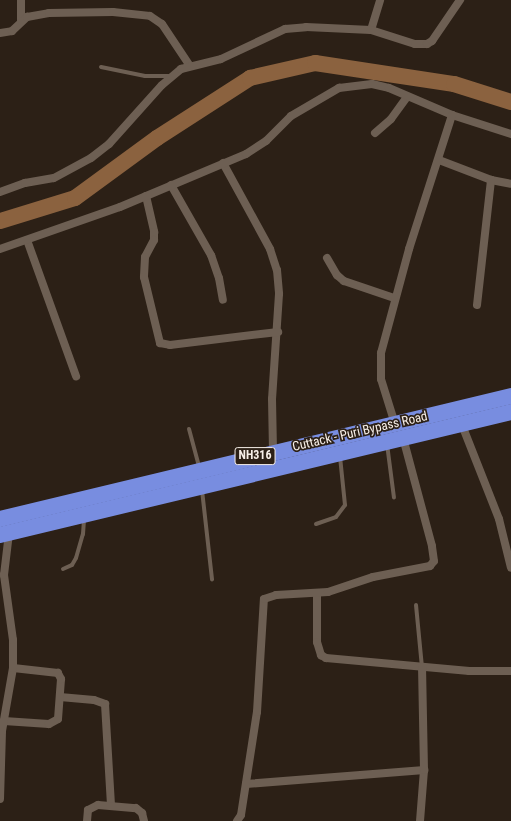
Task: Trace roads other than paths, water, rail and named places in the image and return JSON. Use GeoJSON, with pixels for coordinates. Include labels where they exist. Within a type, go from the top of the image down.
{"type":"FeatureCollection","features":[{"type":"Feature","properties":{"kind":"highway","name":"Cuttack - Puri Bypass Road"},"geometry":{"type":"LineString","coordinates":[[4,534],[85,515],[201,478],[272,452],[511,396]]}},
{"type":"Feature","properties":{"kind":"highway","name":"Cuttack - Puri Bypass Road"},"geometry":{"type":"LineString","coordinates":[[0,519],[201,478],[340,453],[511,412]]}},
{"type":"Feature","properties":{"kind":"street"},"geometry":{"type":"LineString","coordinates":[[21,0],[21,21]]}},
{"type":"Feature","properties":{"kind":"street"},"geometry":{"type":"LineString","coordinates":[[371,30],[380,0]]}},
{"type":"Feature","properties":{"kind":"street"},"geometry":{"type":"LineString","coordinates":[[0,192],[26,183],[54,178],[92,158],[109,144],[171,76],[190,66],[221,59],[285,29],[306,28],[371,30],[415,44],[427,44],[432,41],[460,0]]}},
{"type":"Feature","properties":{"kind":"street"},"geometry":{"type":"LineString","coordinates":[[0,33],[12,31],[21,21],[49,13],[113,12],[150,16],[162,24],[190,66]]}},
{"type":"Feature","properties":{"kind":"street"},"geometry":{"type":"LineString","coordinates":[[0,249],[146,196],[246,154],[266,141],[291,116],[339,88],[372,84],[389,88],[452,115],[511,134]]}},
{"type":"Feature","properties":{"kind":"street"},"geometry":{"type":"LineString","coordinates":[[375,133],[391,119],[407,97]]}},
{"type":"Feature","properties":{"kind":"street"},"geometry":{"type":"LineString","coordinates":[[395,424],[380,366],[394,298],[439,160],[452,115]]}},
{"type":"Feature","properties":{"kind":"street"},"geometry":{"type":"LineString","coordinates":[[439,160],[491,180],[511,184]]}},
{"type":"Feature","properties":{"kind":"street"},"geometry":{"type":"LineString","coordinates":[[223,163],[270,249],[277,270],[279,294],[278,332],[272,399],[272,452]]}},
{"type":"Feature","properties":{"kind":"street"},"geometry":{"type":"LineString","coordinates":[[477,305],[491,180]]}},
{"type":"Feature","properties":{"kind":"street"},"geometry":{"type":"LineString","coordinates":[[171,185],[211,255],[219,278],[223,300]]}},
{"type":"Feature","properties":{"kind":"street"},"geometry":{"type":"LineString","coordinates":[[146,196],[154,232],[154,240],[145,257],[144,277],[160,343],[170,345],[278,332]]}},
{"type":"Feature","properties":{"kind":"street"},"geometry":{"type":"LineString","coordinates":[[27,240],[76,376]]}},
{"type":"Feature","properties":{"kind":"street"},"geometry":{"type":"LineString","coordinates":[[327,258],[336,275],[344,281],[394,298]]}},
{"type":"Feature","properties":{"kind":"street"},"geometry":{"type":"LineString","coordinates":[[462,424],[499,519],[511,568]]}},
{"type":"Feature","properties":{"kind":"street"},"geometry":{"type":"LineString","coordinates":[[237,821],[246,784],[257,712],[264,599],[276,595],[317,594],[373,577],[430,566],[434,561],[403,438]]}},
{"type":"Feature","properties":{"kind":"street"},"geometry":{"type":"LineString","coordinates":[[0,799],[4,721],[13,668],[13,640],[4,574],[4,534]]}},
{"type":"Feature","properties":{"kind":"street"},"geometry":{"type":"LineString","coordinates":[[317,594],[317,642],[321,655],[326,658],[422,668],[511,671]]}},
{"type":"Feature","properties":{"kind":"street"},"geometry":{"type":"LineString","coordinates":[[4,721],[53,723],[58,719],[61,679],[58,673],[13,668]]}},
{"type":"Feature","properties":{"kind":"street"},"geometry":{"type":"LineString","coordinates":[[420,821],[424,770],[422,668]]}},
{"type":"Feature","properties":{"kind":"street"},"geometry":{"type":"LineString","coordinates":[[60,697],[94,700],[105,704],[111,806]]}},
{"type":"Feature","properties":{"kind":"street"},"geometry":{"type":"LineString","coordinates":[[246,784],[424,770]]}},
{"type":"Feature","properties":{"kind":"street"},"geometry":{"type":"LineString","coordinates":[[87,821],[91,806],[136,808],[144,821]]}},
{"type":"Feature","properties":{"kind":"lane"},"geometry":{"type":"LineString","coordinates":[[101,67],[145,76],[171,76]]}},
{"type":"Feature","properties":{"kind":"lane"},"geometry":{"type":"LineString","coordinates":[[189,429],[201,478],[212,579]]}},
{"type":"Feature","properties":{"kind":"lane"},"geometry":{"type":"LineString","coordinates":[[386,442],[394,498]]}},
{"type":"Feature","properties":{"kind":"lane"},"geometry":{"type":"LineString","coordinates":[[316,524],[336,517],[345,505],[344,479],[340,453]]}},
{"type":"Feature","properties":{"kind":"lane"},"geometry":{"type":"LineString","coordinates":[[63,569],[72,565],[80,549],[85,515]]}},
{"type":"Feature","properties":{"kind":"lane"},"geometry":{"type":"LineString","coordinates":[[416,605],[422,668]]}},
{"type":"Feature","properties":{"kind":"waterway"},"geometry":{"type":"LineString","coordinates":[[0,221],[75,198],[157,138],[250,78],[315,63],[454,84],[511,102]]}}]}
